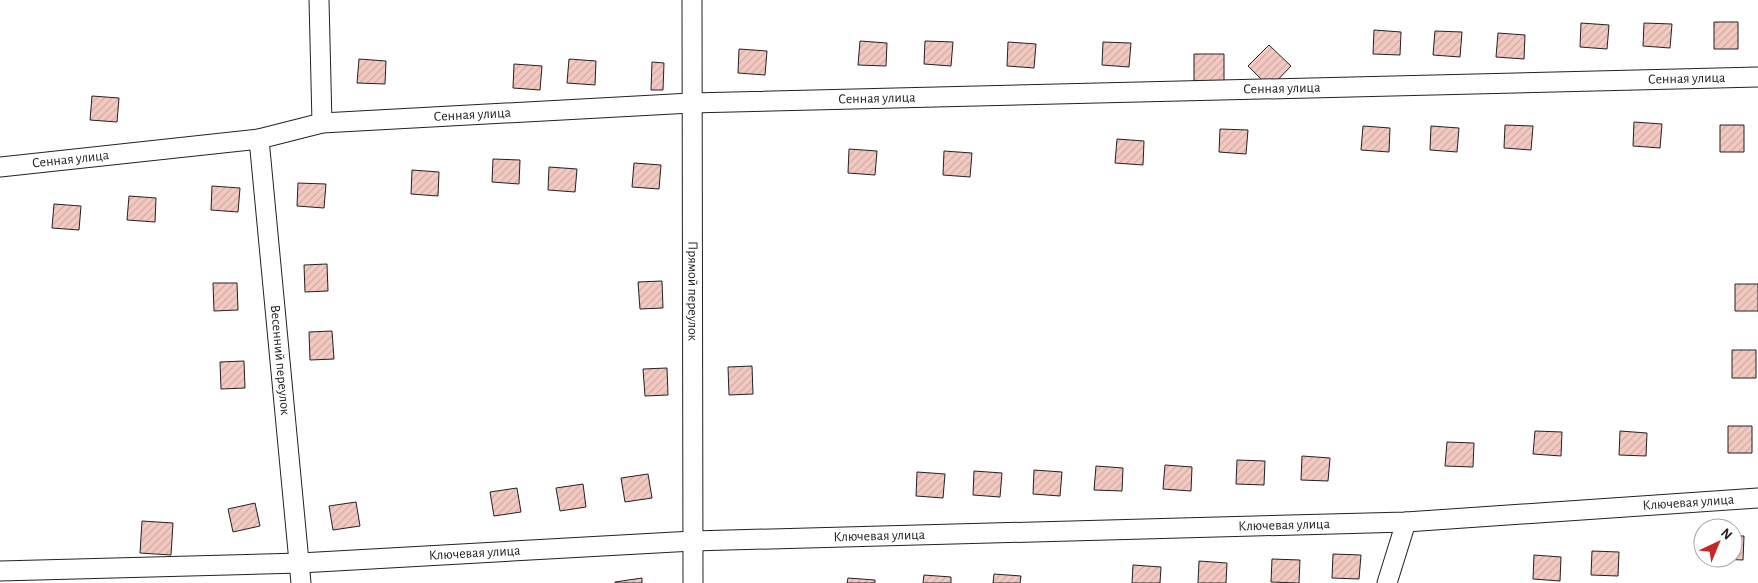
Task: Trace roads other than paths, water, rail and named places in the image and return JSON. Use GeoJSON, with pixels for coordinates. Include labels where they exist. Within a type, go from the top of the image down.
{"type":"FeatureCollection","features":[{"type":"Feature","properties":{"kind":"street"},"geometry":{"type":"LineString","coordinates":[[319,0],[322,122]]}},
{"type":"Feature","properties":{"kind":"street","name":"Прямой переулок"},"geometry":{"type":"LineString","coordinates":[[692,0],[692,583]]}},
{"type":"Feature","properties":{"kind":"street","name":"Сенная улица"},"geometry":{"type":"LineString","coordinates":[[0,167],[259,139],[322,122],[691,103],[1758,77]]}},
{"type":"Feature","properties":{"kind":"street","name":"Весенний переулок"},"geometry":{"type":"LineString","coordinates":[[259,139],[301,583]]}},
{"type":"Feature","properties":{"kind":"street","name":"Ключевая улица"},"geometry":{"type":"LineString","coordinates":[[0,571],[300,563],[693,541],[1406,522],[1758,498]]}},
{"type":"Feature","properties":{"kind":"street"},"geometry":{"type":"LineString","coordinates":[[1387,583],[1406,522]]}}]}
